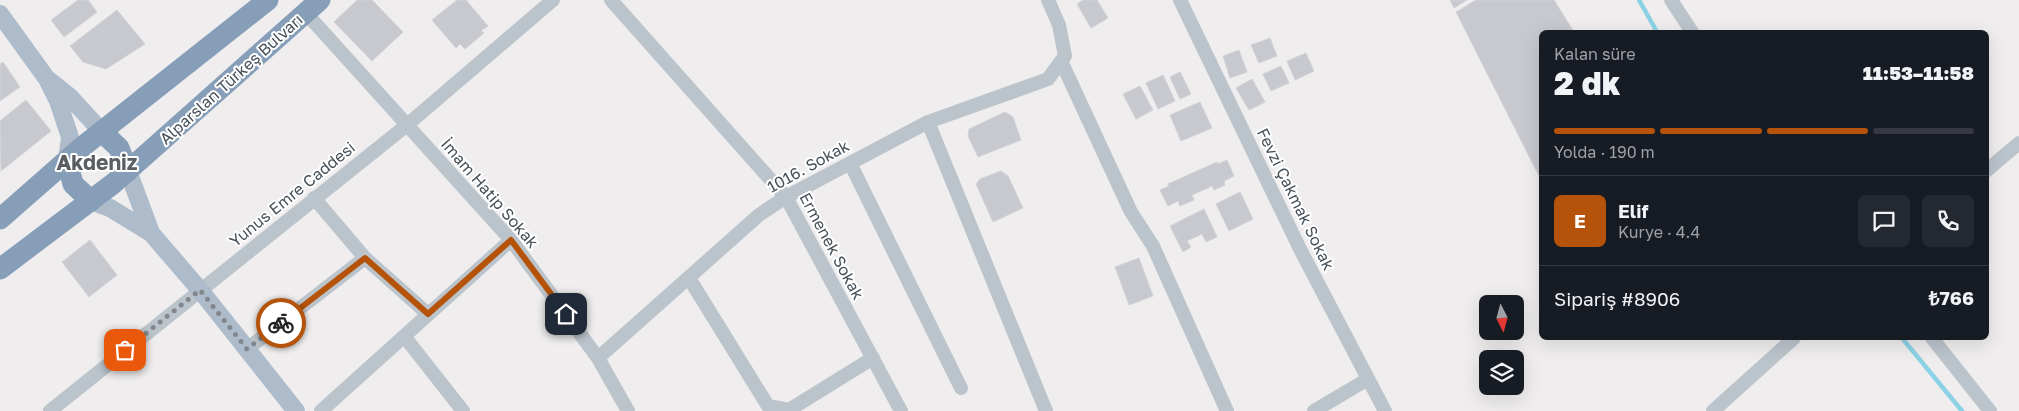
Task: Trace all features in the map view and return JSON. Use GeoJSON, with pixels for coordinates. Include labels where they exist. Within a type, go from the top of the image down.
{"type":"FeatureCollection","features":[{"type":"Feature","properties":{"kind":"highway","name":"Alparslan Türkeş Bulvarı"},"geometry":{"type":"LineString","coordinates":[[0,219],[102,132],[268,0]]}},
{"type":"Feature","properties":{"kind":"highway","name":"Alparslan Türkeş Bulvarı"},"geometry":{"type":"LineString","coordinates":[[0,269],[128,171],[313,6]]}},
{"type":"Feature","properties":{"kind":"highway"},"geometry":{"type":"LineString","coordinates":[[102,132],[119,148],[128,171]]}},
{"type":"Feature","properties":{"kind":"highway"},"geometry":{"type":"LineString","coordinates":[[68,162],[72,184],[91,200]]}},
{"type":"Feature","properties":{"kind":"main road"},"geometry":{"type":"LineString","coordinates":[[3,23],[48,79],[70,97],[102,132]]}},
{"type":"Feature","properties":{"kind":"main road"},"geometry":{"type":"LineString","coordinates":[[48,79],[70,137],[68,162]]}},
{"type":"Feature","properties":{"kind":"main road"},"geometry":{"type":"LineString","coordinates":[[128,171],[151,233]]}},
{"type":"Feature","properties":{"kind":"main road"},"geometry":{"type":"LineString","coordinates":[[91,200],[110,208],[151,233],[200,290],[296,411]]}},
{"type":"Feature","properties":{"kind":"street","name":"Yunus Emre Caddesi"},"geometry":{"type":"LineString","coordinates":[[50,411],[407,125],[554,0]]}},
{"type":"Feature","properties":{"kind":"street","name":"Ermenek Sokak"},"geometry":{"type":"LineString","coordinates":[[611,0],[786,197],[901,411]]}},
{"type":"Feature","properties":{"kind":"street"},"geometry":{"type":"LineString","coordinates":[[1048,0],[1059,25],[1063,59],[1131,212],[1153,246],[1228,411]]}},
{"type":"Feature","properties":{"kind":"street","name":"Fevzi Çakmak Sokak"},"geometry":{"type":"LineString","coordinates":[[1180,0],[1300,249],[1385,411]]}},
{"type":"Feature","properties":{"kind":"street"},"geometry":{"type":"LineString","coordinates":[[1671,0],[1691,30]]}},
{"type":"Feature","properties":{"kind":"street","name":"İmam Hatip Sokak"},"geometry":{"type":"LineString","coordinates":[[313,6],[407,125],[511,240],[598,358],[628,411]]}},
{"type":"Feature","properties":{"kind":"street","name":"1016. Sokak"},"geometry":{"type":"LineString","coordinates":[[598,358],[758,215],[786,197],[928,122],[1048,79],[1063,59]]}},
{"type":"Feature","properties":{"kind":"street"},"geometry":{"type":"LineString","coordinates":[[928,122],[1046,411]]}},
{"type":"Feature","properties":{"kind":"street"},"geometry":{"type":"LineString","coordinates":[[1989,168],[2019,143]]}},
{"type":"Feature","properties":{"kind":"street"},"geometry":{"type":"LineString","coordinates":[[850,163],[961,388]]}},
{"type":"Feature","properties":{"kind":"street"},"geometry":{"type":"LineString","coordinates":[[314,198],[365,258],[428,314]]}},
{"type":"Feature","properties":{"kind":"street"},"geometry":{"type":"LineString","coordinates":[[320,411],[511,240]]}},
{"type":"Feature","properties":{"kind":"street"},"geometry":{"type":"LineString","coordinates":[[247,349],[365,258]]}},
{"type":"Feature","properties":{"kind":"street"},"geometry":{"type":"LineString","coordinates":[[689,278],[768,406],[790,410],[872,358]]}},
{"type":"Feature","properties":{"kind":"street"},"geometry":{"type":"LineString","coordinates":[[404,336],[463,411]]}},
{"type":"Feature","properties":{"kind":"street"},"geometry":{"type":"LineString","coordinates":[[1713,411],[1792,340]]}},
{"type":"Feature","properties":{"kind":"street"},"geometry":{"type":"LineString","coordinates":[[1934,340],[1990,411]]}},
{"type":"Feature","properties":{"kind":"street"},"geometry":{"type":"LineString","coordinates":[[1314,411],[1368,379]]}},
{"type":"Feature","properties":{"kind":"building"},"geometry":{"type":"Polygon","coordinates":[[[78,0],[88,0],[97,12],[64,37],[51,20],[78,0]]]}},
{"type":"Feature","properties":{"kind":"building"},"geometry":{"type":"Polygon","coordinates":[[[357,0],[372,0],[403,32],[372,61],[334,22],[357,0]]]}},
{"type":"Feature","properties":{"kind":"building"},"geometry":{"type":"Polygon","coordinates":[[[457,0],[466,0],[488,26],[481,31],[484,33],[465,49],[460,44],[456,48],[432,20],[457,0]]]}},
{"type":"Feature","properties":{"kind":"building"},"geometry":{"type":"Polygon","coordinates":[[[1083,0],[1097,0],[1108,18],[1091,28],[1077,4],[1083,0]]]}},
{"type":"Feature","properties":{"kind":"building"},"geometry":{"type":"Polygon","coordinates":[[[1450,0],[1467,0],[1454,8],[1450,0]]]}},
{"type":"Feature","properties":{"kind":"building"},"geometry":{"type":"Polygon","coordinates":[[[1476,0],[1554,0],[1573,30],[1539,30],[1539,176],[1456,12],[1476,0]]]}},
{"type":"Feature","properties":{"kind":"building"},"geometry":{"type":"Polygon","coordinates":[[[117,10],[145,44],[106,69],[83,62],[70,46],[117,10]]]}},
{"type":"Feature","properties":{"kind":"building"},"geometry":{"type":"Polygon","coordinates":[[[1270,38],[1277,56],[1259,63],[1251,45],[1270,38]]]}},
{"type":"Feature","properties":{"kind":"building"},"geometry":{"type":"Polygon","coordinates":[[[1239,50],[1247,72],[1230,78],[1223,56],[1239,50]]]}},
{"type":"Feature","properties":{"kind":"building"},"geometry":{"type":"Polygon","coordinates":[[[1306,53],[1314,71],[1295,80],[1287,61],[1306,53]]]}},
{"type":"Feature","properties":{"kind":"building"},"geometry":{"type":"Polygon","coordinates":[[[3,62],[20,87],[0,101],[0,64],[3,62]]]}},
{"type":"Feature","properties":{"kind":"building"},"geometry":{"type":"Polygon","coordinates":[[[1281,66],[1289,83],[1271,91],[1263,74],[1281,66]]]}},
{"type":"Feature","properties":{"kind":"building"},"geometry":{"type":"Polygon","coordinates":[[[1180,72],[1191,94],[1180,99],[1170,77],[1180,72]]]}},
{"type":"Feature","properties":{"kind":"building"},"geometry":{"type":"Polygon","coordinates":[[[1163,75],[1175,101],[1158,109],[1146,83],[1163,75]]]}},
{"type":"Feature","properties":{"kind":"building"},"geometry":{"type":"Polygon","coordinates":[[[1252,79],[1265,102],[1249,110],[1236,88],[1252,79]]]}},
{"type":"Feature","properties":{"kind":"building"},"geometry":{"type":"Polygon","coordinates":[[[1140,86],[1153,110],[1136,119],[1123,94],[1140,86]]]}},
{"type":"Feature","properties":{"kind":"building"},"geometry":{"type":"Polygon","coordinates":[[[26,100],[51,131],[1,171],[0,121],[26,100]]]}},
{"type":"Feature","properties":{"kind":"building"},"geometry":{"type":"Polygon","coordinates":[[[1200,102],[1212,128],[1181,141],[1170,115],[1200,102]]]}},
{"type":"Feature","properties":{"kind":"building"},"geometry":{"type":"Polygon","coordinates":[[[1005,112],[1013,117],[1021,140],[978,157],[968,136],[969,129],[1005,112]]]}},
{"type":"Feature","properties":{"kind":"building"},"geometry":{"type":"Polygon","coordinates":[[[1227,160],[1234,176],[1224,181],[1225,185],[1214,190],[1212,186],[1192,195],[1194,200],[1180,206],[1178,201],[1168,206],[1160,190],[1169,186],[1168,184],[1217,162],[1218,164],[1227,160]]]}},
{"type":"Feature","properties":{"kind":"building"},"geometry":{"type":"Polygon","coordinates":[[[1001,171],[1008,176],[1023,208],[993,222],[976,184],[980,179],[1001,171]]]}},
{"type":"Feature","properties":{"kind":"building"},"geometry":{"type":"Polygon","coordinates":[[[1240,192],[1253,219],[1229,231],[1216,204],[1240,192]]]}},
{"type":"Feature","properties":{"kind":"building"},"geometry":{"type":"Polygon","coordinates":[[[1204,209],[1217,237],[1206,242],[1202,234],[1187,241],[1191,247],[1183,252],[1170,226],[1204,209]]]}},
{"type":"Feature","properties":{"kind":"building"},"geometry":{"type":"Polygon","coordinates":[[[90,240],[117,275],[89,297],[62,262],[90,240]]]}},
{"type":"Feature","properties":{"kind":"building"},"geometry":{"type":"Polygon","coordinates":[[[1139,258],[1153,296],[1129,305],[1115,267],[1139,258]]]}},
{"type":"Feature","properties":{"kind":"waterway"},"geometry":{"type":"LineString","coordinates":[[1639,0],[1656,30]]}},
{"type":"Feature","properties":{"kind":"waterway"},"geometry":{"type":"LineString","coordinates":[[1904,340],[1962,411]]}},
{"type":"Feature","properties":{"kind":"way so far"},"geometry":{"type":"LineString","coordinates":[[125,350],[200,290],[247,349],[281,323]]}},
{"type":"Feature","properties":{"kind":"district","name":"Akdeniz"},"geometry":{"type":"Point","coordinates":[97,163]}},
{"type":"Feature","properties":{"kind":"route"},"geometry":{"type":"LineString","coordinates":[[281,323],[365,258],[428,314],[511,240],[566,314]]}}]}
